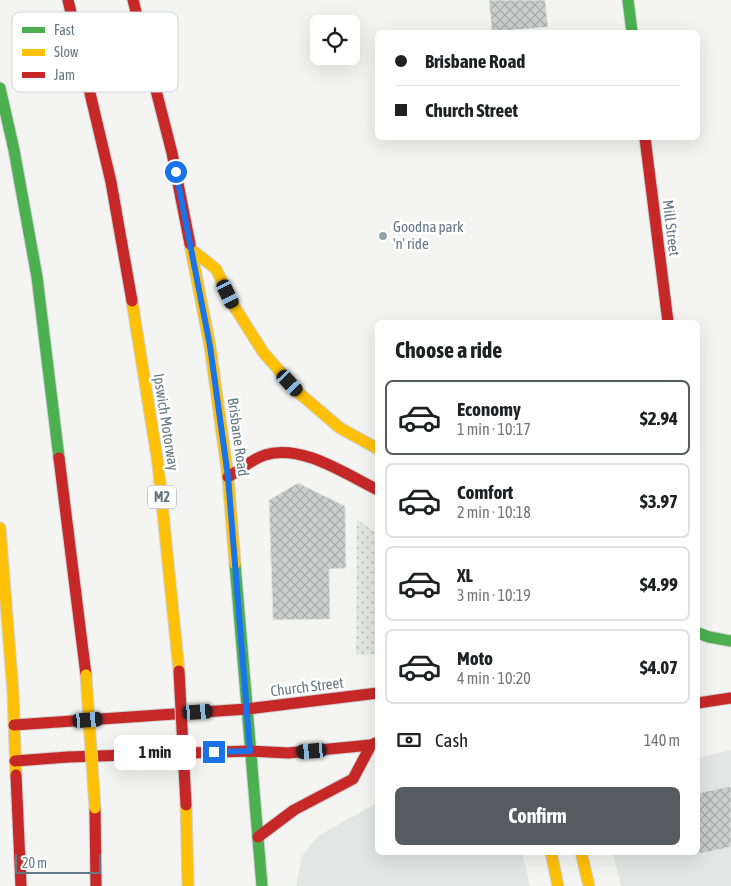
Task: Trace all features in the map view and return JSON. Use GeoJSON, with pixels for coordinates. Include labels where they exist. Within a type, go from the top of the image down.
{"type":"FeatureCollection","features":[{"type":"Feature","properties":{"kind":"main road"},"geometry":{"type":"LineString","coordinates":[[628,0],[632,30]]}},
{"type":"Feature","properties":{"kind":"main road"},"geometry":{"type":"LineString","coordinates":[[0,88],[14,150],[37,277],[86,675],[94,808],[96,886]]}},
{"type":"Feature","properties":{"kind":"main road","name":"Ipswich Motorway"},"geometry":{"type":"LineString","coordinates":[[91,92],[111,182],[158,464],[179,671],[188,886]]}},
{"type":"Feature","properties":{"kind":"main road","name":"Brisbane Road"},"geometry":{"type":"LineString","coordinates":[[156,92],[172,153],[210,346],[228,477],[262,886]]}},
{"type":"Feature","properties":{"kind":"main road","name":"Mill Street"},"geometry":{"type":"LineString","coordinates":[[645,140],[668,320]]}},
{"type":"Feature","properties":{"kind":"main road"},"geometry":{"type":"LineString","coordinates":[[192,250],[216,269],[234,306],[263,352],[299,393],[340,428],[375,447]]}},
{"type":"Feature","properties":{"kind":"main road"},"geometry":{"type":"LineString","coordinates":[[228,477],[243,470],[263,456],[276,452],[295,454],[313,459],[375,489]]}},
{"type":"Feature","properties":{"kind":"main road"},"geometry":{"type":"LineString","coordinates":[[0,528],[13,682],[15,761],[20,820],[21,886]]}},
{"type":"Feature","properties":{"kind":"main road"},"geometry":{"type":"LineString","coordinates":[[700,634],[731,641]]}},
{"type":"Feature","properties":{"kind":"main road","name":"Church Street"},"geometry":{"type":"LineString","coordinates":[[0,727],[247,709],[375,693]]}},
{"type":"Feature","properties":{"kind":"main road"},"geometry":{"type":"LineString","coordinates":[[700,703],[731,698]]}},
{"type":"Feature","properties":{"kind":"main road"},"geometry":{"type":"LineString","coordinates":[[0,761],[250,751],[288,753],[374,744]]}},
{"type":"Feature","properties":{"kind":"main road"},"geometry":{"type":"LineString","coordinates":[[258,837],[294,810],[353,779],[374,744]]}},
{"type":"Feature","properties":{"kind":"main road"},"geometry":{"type":"LineString","coordinates":[[552,855],[558,886]]}},
{"type":"Feature","properties":{"kind":"main road"},"geometry":{"type":"LineString","coordinates":[[582,855],[589,886]]}},
{"type":"Feature","properties":{"kind":"shaded area"},"geometry":{"type":"Polygon","coordinates":[[[357,519],[375,532],[375,654],[356,655],[357,519]]]}},
{"type":"Feature","properties":{"kind":"shaded area"},"geometry":{"type":"Polygon","coordinates":[[[731,750],[731,886],[621,886],[613,855],[700,855],[700,758],[731,750]]]}},
{"type":"Feature","properties":{"kind":"shaded area"},"geometry":{"type":"Polygon","coordinates":[[[375,804],[375,855],[522,855],[530,886],[296,886],[302,856],[318,836],[375,804]]]}},
{"type":"Feature","properties":{"kind":"building"},"geometry":{"type":"Polygon","coordinates":[[[489,0],[545,0],[548,27],[492,30],[489,0]]]}},
{"type":"Feature","properties":{"kind":"building"},"geometry":{"type":"Polygon","coordinates":[[[298,483],[345,506],[346,568],[329,569],[330,619],[273,620],[269,500],[298,483]]]}},
{"type":"Feature","properties":{"kind":"building"},"geometry":{"type":"Polygon","coordinates":[[[731,786],[731,847],[700,854],[700,793],[731,786]]]}},
{"type":"Feature","properties":{"kind":"traffic: fast"},"geometry":{"type":"LineString","coordinates":[[628,0],[632,30]]}},
{"type":"Feature","properties":{"kind":"traffic: fast"},"geometry":{"type":"LineString","coordinates":[[0,88],[14,150],[37,277],[59,458]]}},
{"type":"Feature","properties":{"kind":"traffic: fast"},"geometry":{"type":"LineString","coordinates":[[235,564],[262,886]]}},
{"type":"Feature","properties":{"kind":"traffic: fast"},"geometry":{"type":"LineString","coordinates":[[700,634],[731,641]]}},
{"type":"Feature","properties":{"kind":"traffic: slow"},"geometry":{"type":"LineString","coordinates":[[190,244],[210,346],[228,477],[235,564]]}},
{"type":"Feature","properties":{"kind":"traffic: slow"},"geometry":{"type":"LineString","coordinates":[[192,250],[216,269],[234,306],[263,352],[299,393],[340,428],[375,447]]}},
{"type":"Feature","properties":{"kind":"traffic: slow"},"geometry":{"type":"LineString","coordinates":[[132,301],[158,464],[179,671]]}},
{"type":"Feature","properties":{"kind":"traffic: slow"},"geometry":{"type":"LineString","coordinates":[[0,528],[13,692],[16,775]]}},
{"type":"Feature","properties":{"kind":"traffic: slow"},"geometry":{"type":"LineString","coordinates":[[86,675],[95,808]]}},
{"type":"Feature","properties":{"kind":"traffic: slow"},"geometry":{"type":"LineString","coordinates":[[186,805],[188,886]]}},
{"type":"Feature","properties":{"kind":"traffic: slow"},"geometry":{"type":"LineString","coordinates":[[552,855],[558,886]]}},
{"type":"Feature","properties":{"kind":"traffic: slow"},"geometry":{"type":"LineString","coordinates":[[582,855],[589,886]]}},
{"type":"Feature","properties":{"kind":"traffic: jam"},"geometry":{"type":"LineString","coordinates":[[68,0],[71,12]]}},
{"type":"Feature","properties":{"kind":"traffic: jam"},"geometry":{"type":"LineString","coordinates":[[133,0],[136,12]]}},
{"type":"Feature","properties":{"kind":"traffic: jam"},"geometry":{"type":"LineString","coordinates":[[90,92],[111,182],[132,301]]}},
{"type":"Feature","properties":{"kind":"traffic: jam"},"geometry":{"type":"LineString","coordinates":[[156,92],[172,153],[190,244]]}},
{"type":"Feature","properties":{"kind":"traffic: jam"},"geometry":{"type":"LineString","coordinates":[[645,140],[668,320]]}},
{"type":"Feature","properties":{"kind":"traffic: jam"},"geometry":{"type":"LineString","coordinates":[[228,477],[265,455],[279,452],[293,453],[323,462],[375,488]]}},
{"type":"Feature","properties":{"kind":"traffic: jam"},"geometry":{"type":"LineString","coordinates":[[59,458],[86,675]]}},
{"type":"Feature","properties":{"kind":"traffic: jam"},"geometry":{"type":"LineString","coordinates":[[179,671],[186,805]]}},
{"type":"Feature","properties":{"kind":"traffic: jam"},"geometry":{"type":"LineString","coordinates":[[14,725],[247,709],[375,693]]}},
{"type":"Feature","properties":{"kind":"traffic: jam"},"geometry":{"type":"LineString","coordinates":[[700,703],[731,698]]}},
{"type":"Feature","properties":{"kind":"traffic: jam"},"geometry":{"type":"LineString","coordinates":[[15,761],[68,757],[250,751],[288,753],[375,743]]}},
{"type":"Feature","properties":{"kind":"traffic: jam"},"geometry":{"type":"LineString","coordinates":[[258,837],[294,810],[353,779],[371,745]]}},
{"type":"Feature","properties":{"kind":"traffic: jam"},"geometry":{"type":"LineString","coordinates":[[16,775],[21,886]]}},
{"type":"Feature","properties":{"kind":"traffic: jam"},"geometry":{"type":"LineString","coordinates":[[95,808],[96,886]]}},
{"type":"Feature","properties":{"kind":"place","name":"Goodna park 'n' ride"},"geometry":{"type":"Point","coordinates":[383,236]}},
{"type":"Feature","properties":{"kind":"route"},"geometry":{"type":"LineString","coordinates":[[176,172],[210,346],[228,477],[244,655],[250,751],[214,752]]}}]}
